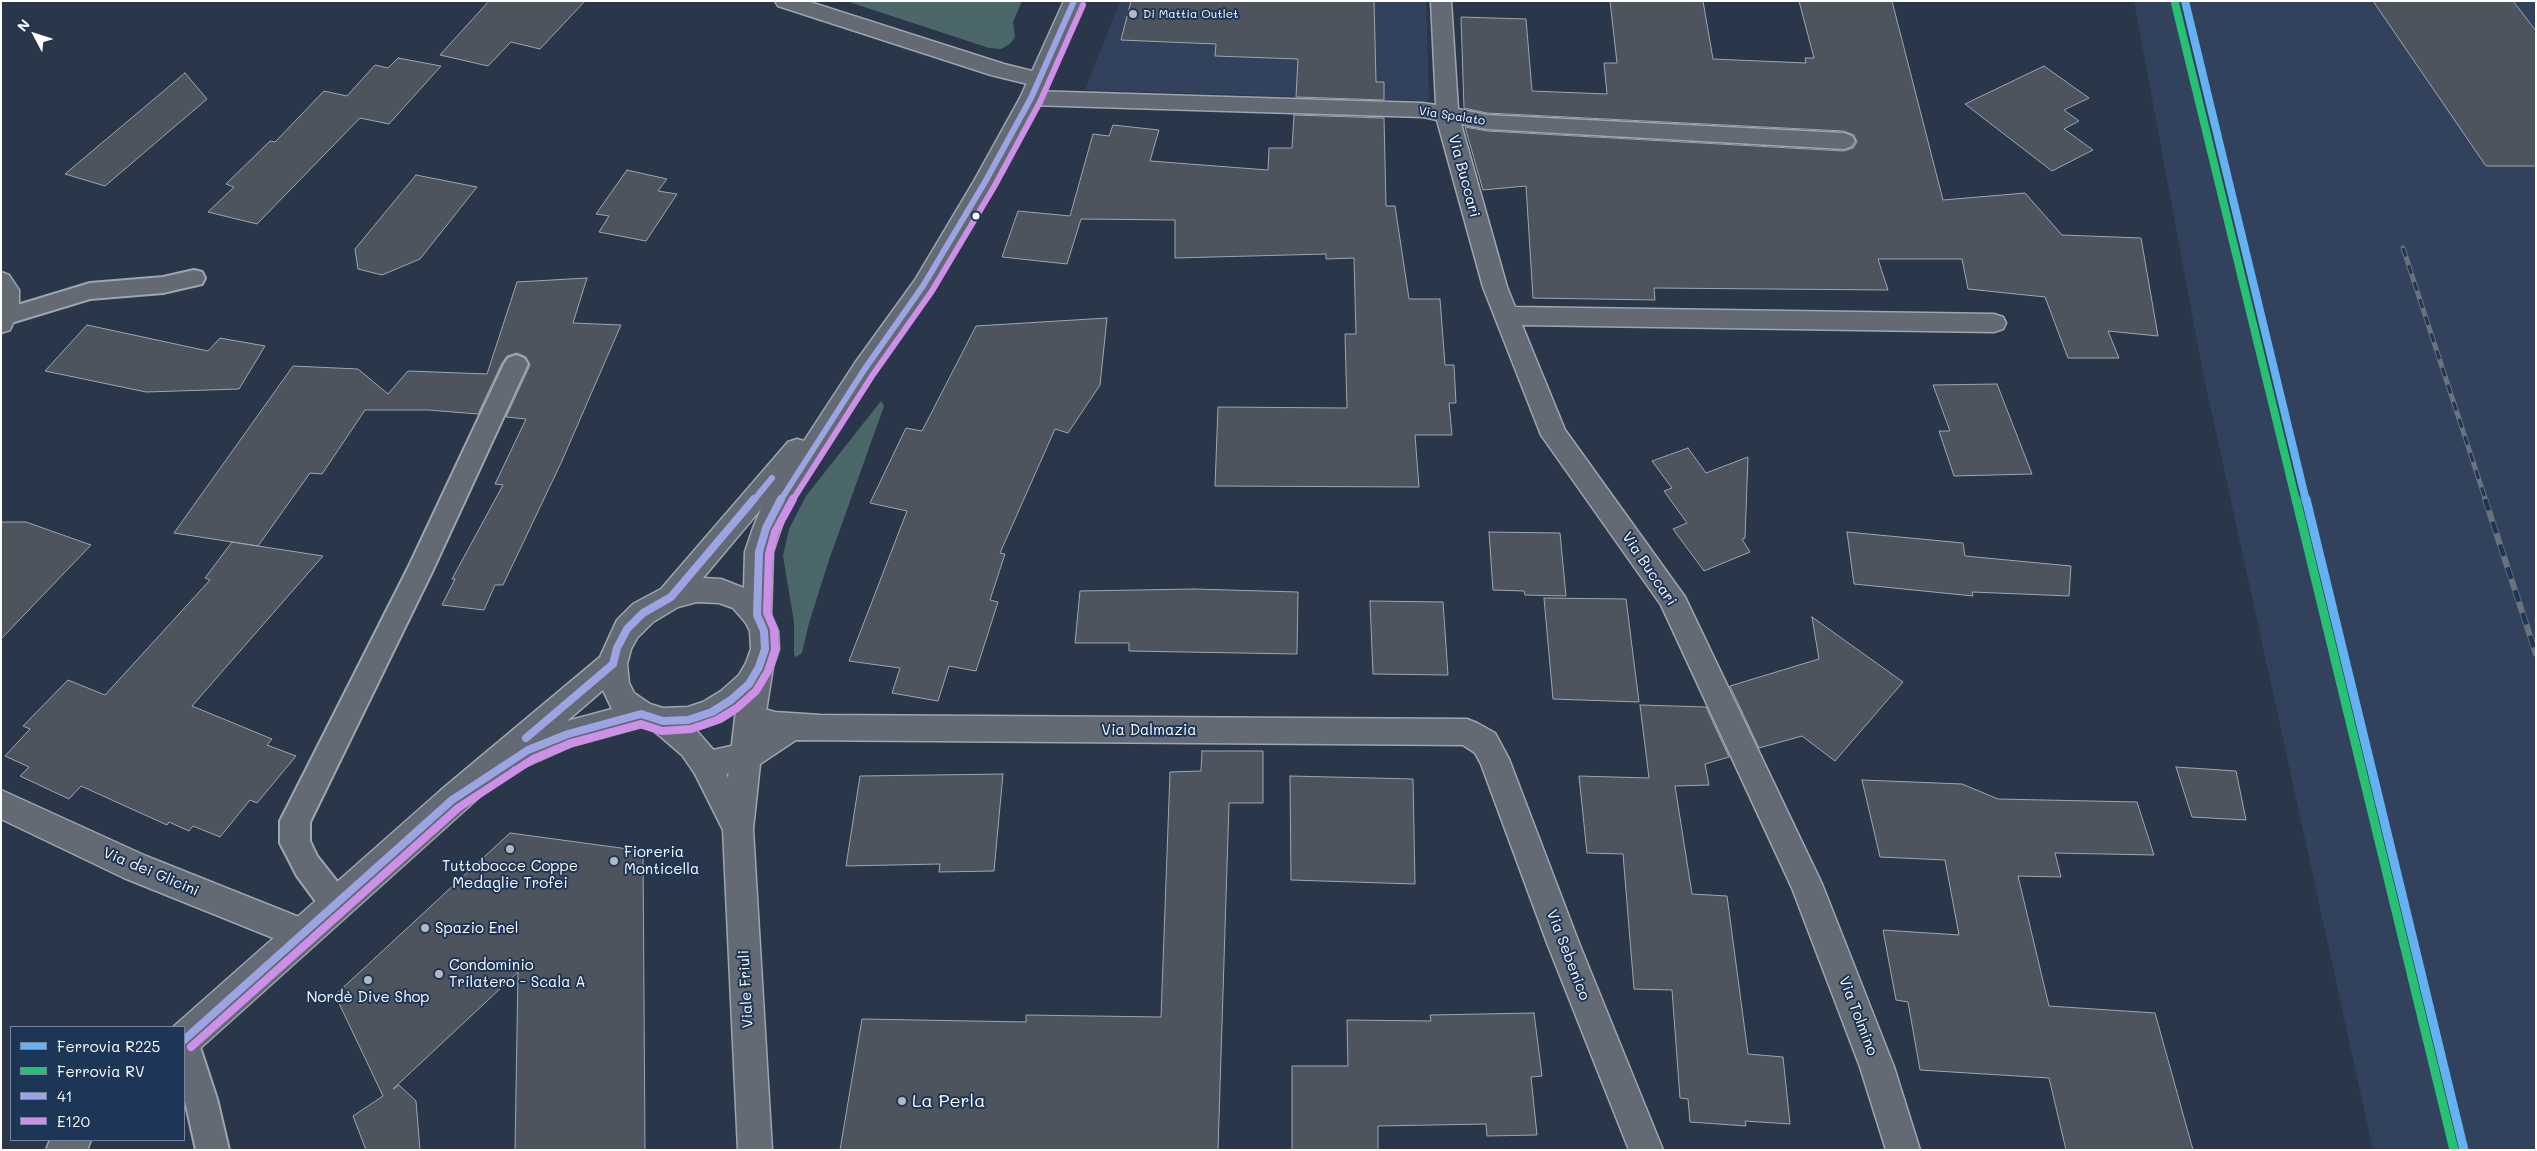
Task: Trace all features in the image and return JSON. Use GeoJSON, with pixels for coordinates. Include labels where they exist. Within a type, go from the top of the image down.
{"type":"FeatureCollection","features":[{"type":"Feature","properties":{"kind":"street","name":"Via Spalato"},"geometry":{"type":"LineString","coordinates":[[785,1],[999,70],[1035,89],[1423,110],[1486,122],[1844,141]]}},
{"type":"Feature","properties":{"kind":"street"},"geometry":{"type":"LineString","coordinates":[[757,614],[759,552],[766,528],[776,507],[864,370],[923,286],[985,182],[1035,89],[1074,1]]}},
{"type":"Feature","properties":{"kind":"street","name":"Via Buccari"},"geometry":{"type":"LineString","coordinates":[[1441,1],[1447,115],[1495,287],[1554,435],[1671,597],[1806,884]]}},
{"type":"Feature","properties":{"kind":"street"},"geometry":{"type":"LineString","coordinates":[[1,281],[7,290],[7,310],[2,321]]}},
{"type":"Feature","properties":{"kind":"street"},"geometry":{"type":"LineString","coordinates":[[1507,316],[1994,323]]}},
{"type":"Feature","properties":{"kind":"street"},"geometry":{"type":"LineString","coordinates":[[671,597],[864,370]]}},
{"type":"Feature","properties":{"kind":"street"},"geometry":{"type":"LineString","coordinates":[[452,800],[528,750],[568,734],[652,717],[688,720],[712,712],[731,700],[749,684],[759,667],[765,649],[764,631],[757,614],[743,600],[721,592],[697,590],[671,597],[643,613],[627,629],[617,648],[613,664],[615,684],[624,702],[652,717]]}},
{"type":"Feature","properties":{"kind":"street"},"geometry":{"type":"LineString","coordinates":[[185,1039],[452,800],[613,664]]}},
{"type":"Feature","properties":{"kind":"street","name":"Viale Friuli"},"geometry":{"type":"LineString","coordinates":[[755,1150],[738,829],[750,718],[759,667]]}},
{"type":"Feature","properties":{"kind":"street","name":"Viale Friuli"},"geometry":{"type":"LineString","coordinates":[[652,717],[692,745],[706,764],[738,829]]}},
{"type":"Feature","properties":{"kind":"street","name":"Via Dalmazia"},"geometry":{"type":"LineString","coordinates":[[750,718],[775,725],[792,726],[1467,732],[1485,743],[1494,759]]}},
{"type":"Feature","properties":{"kind":"street"},"geometry":{"type":"LineString","coordinates":[[706,764],[746,756],[792,726]]}},
{"type":"Feature","properties":{"kind":"street","name":"Via Sebenico"},"geometry":{"type":"LineString","coordinates":[[1494,759],[1563,943],[1646,1150]]}},
{"type":"Feature","properties":{"kind":"street","name":"Via dei Glicini"},"geometry":{"type":"LineString","coordinates":[[1,804],[135,867],[303,934]]}},
{"type":"Feature","properties":{"kind":"street","name":"Via Tolmino"},"geometry":{"type":"LineString","coordinates":[[1806,884],[1878,1066],[1903,1150]]}},
{"type":"Feature","properties":{"kind":"street"},"geometry":{"type":"LineString","coordinates":[[63,1150],[73,1141]]}},
{"type":"Feature","properties":{"kind":"lane"},"geometry":{"type":"LineString","coordinates":[[2,321],[90,291],[163,285],[194,278]]}},
{"type":"Feature","properties":{"kind":"lane"},"geometry":{"type":"LineString","coordinates":[[336,904],[307,866],[295,843],[295,821],[419,572],[516,364]]}},
{"type":"Feature","properties":{"kind":"lane"},"geometry":{"type":"LineString","coordinates":[[185,1050],[201,1099],[213,1150]]}},
{"type":"Feature","properties":{"kind":"shaded area"},"geometry":{"type":"Polygon","coordinates":[[[1120,1],[1426,1],[1429,101],[1085,90],[1120,1]]]}},
{"type":"Feature","properties":{"kind":"shaded area"},"geometry":{"type":"Polygon","coordinates":[[[2134,1],[2536,1],[2536,1150],[2373,1150],[2202,368],[2134,1]]]}},
{"type":"Feature","properties":{"kind":"green space"},"geometry":{"type":"Polygon","coordinates":[[[846,1],[1022,1],[1013,22],[1015,37],[1010,44],[1001,49],[989,48],[846,1]]]}},
{"type":"Feature","properties":{"kind":"green space"},"geometry":{"type":"Polygon","coordinates":[[[881,401],[884,406],[829,560],[809,623],[802,653],[796,657],[794,655],[794,622],[783,556],[789,529],[806,496],[881,401]]]}},
{"type":"Feature","properties":{"kind":"building"},"geometry":{"type":"Polygon","coordinates":[[[489,1],[585,1],[540,49],[511,42],[488,66],[440,55],[489,1]]]}},
{"type":"Feature","properties":{"kind":"building"},"geometry":{"type":"Polygon","coordinates":[[[1131,1],[1374,1],[1376,82],[1384,82],[1384,100],[1296,97],[1298,59],[1215,56],[1216,44],[1121,40],[1131,1]]]}},
{"type":"Feature","properties":{"kind":"building"},"geometry":{"type":"Polygon","coordinates":[[[1610,1],[1703,1],[1713,59],[1806,63],[1805,58],[1814,58],[1799,1],[1892,1],[1943,200],[2025,193],[2062,235],[2141,238],[2158,336],[2108,331],[2119,358],[2068,358],[2045,297],[1968,289],[1962,259],[1878,259],[1888,290],[1654,288],[1655,300],[1533,298],[1526,186],[1483,190],[1465,127],[1487,131],[1844,151],[1853,148],[1857,142],[1854,135],[1844,131],[1487,113],[1464,108],[1461,17],[1526,19],[1532,91],[1607,94],[1604,63],[1617,63],[1610,1]]]}},
{"type":"Feature","properties":{"kind":"building"},"geometry":{"type":"Polygon","coordinates":[[[2373,1],[2513,1],[2536,31],[2536,166],[2486,166],[2373,1]]]}},
{"type":"Feature","properties":{"kind":"building"},"geometry":{"type":"Polygon","coordinates":[[[398,58],[441,66],[389,124],[360,118],[257,224],[208,212],[234,187],[226,184],[270,141],[275,142],[324,91],[347,96],[375,65],[388,68],[398,58]]]}},
{"type":"Feature","properties":{"kind":"building"},"geometry":{"type":"Polygon","coordinates":[[[2044,66],[2089,98],[2064,110],[2079,121],[2064,129],[2093,150],[2052,171],[1965,104],[2044,66]]]}},
{"type":"Feature","properties":{"kind":"building"},"geometry":{"type":"Polygon","coordinates":[[[185,73],[207,99],[105,186],[65,174],[185,73]]]}},
{"type":"Feature","properties":{"kind":"building"},"geometry":{"type":"Polygon","coordinates":[[[1294,115],[1384,118],[1386,206],[1395,206],[1409,299],[1440,299],[1445,365],[1454,365],[1456,403],[1449,403],[1452,435],[1415,435],[1419,487],[1215,486],[1218,407],[1347,408],[1345,334],[1356,334],[1354,258],[1326,259],[1326,254],[1175,258],[1175,220],[1081,219],[1067,264],[1002,257],[1018,211],[1070,216],[1093,134],[1109,136],[1113,125],[1159,130],[1150,161],[1268,170],[1269,148],[1292,148],[1294,115]]]}},
{"type":"Feature","properties":{"kind":"building"},"geometry":{"type":"Polygon","coordinates":[[[627,170],[667,179],[658,191],[677,194],[646,241],[599,232],[609,216],[596,214],[627,170]]]}},
{"type":"Feature","properties":{"kind":"building"},"geometry":{"type":"Polygon","coordinates":[[[416,175],[477,187],[420,259],[382,275],[358,269],[355,249],[416,175]]]}},
{"type":"Feature","properties":{"kind":"building"},"geometry":{"type":"Polygon","coordinates":[[[587,278],[573,323],[621,325],[561,463],[503,585],[495,585],[484,610],[442,605],[455,579],[452,579],[503,485],[495,484],[526,419],[506,417],[530,365],[526,357],[517,353],[507,356],[502,363],[478,414],[428,410],[365,410],[322,474],[310,473],[258,546],[174,533],[293,366],[358,369],[388,394],[408,371],[487,374],[517,282],[587,278]]]}},
{"type":"Feature","properties":{"kind":"building"},"geometry":{"type":"Polygon","coordinates":[[[1107,318],[1100,385],[1068,433],[1055,429],[1000,553],[1005,554],[990,600],[998,602],[976,671],[949,666],[938,701],[892,693],[900,668],[849,661],[907,511],[870,503],[906,428],[922,431],[976,326],[1107,318]]]}},
{"type":"Feature","properties":{"kind":"building"},"geometry":{"type":"Polygon","coordinates":[[[87,325],[208,351],[220,338],[265,346],[239,389],[146,392],[45,371],[87,325]]]}},
{"type":"Feature","properties":{"kind":"building"},"geometry":{"type":"Polygon","coordinates":[[[1997,384],[2032,474],[1954,476],[1939,431],[1950,431],[1933,385],[1997,384]]]}},
{"type":"Feature","properties":{"kind":"building"},"geometry":{"type":"Polygon","coordinates":[[[1688,448],[1706,473],[1748,457],[1745,538],[1742,539],[1750,552],[1704,571],[1673,529],[1687,523],[1664,491],[1672,488],[1652,461],[1688,448]]]}},
{"type":"Feature","properties":{"kind":"building"},"geometry":{"type":"Polygon","coordinates":[[[1,522],[26,522],[91,545],[1,639],[1,522]]]}},
{"type":"Feature","properties":{"kind":"building"},"geometry":{"type":"Polygon","coordinates":[[[1489,532],[1560,533],[1566,596],[1525,595],[1524,591],[1493,590],[1489,532]]]}},
{"type":"Feature","properties":{"kind":"building"},"geometry":{"type":"Polygon","coordinates":[[[1847,532],[1963,543],[1965,556],[2071,566],[2069,596],[1972,592],[1973,596],[1854,584],[1847,532]]]}},
{"type":"Feature","properties":{"kind":"building"},"geometry":{"type":"Polygon","coordinates":[[[232,542],[323,556],[192,706],[272,739],[267,745],[296,756],[257,803],[250,800],[220,837],[193,826],[189,831],[169,822],[167,825],[81,786],[69,799],[20,776],[29,767],[5,756],[30,729],[23,726],[68,680],[105,695],[210,580],[205,578],[232,542]]]}},
{"type":"Feature","properties":{"kind":"building"},"geometry":{"type":"Polygon","coordinates":[[[1194,589],[1298,592],[1297,654],[1129,651],[1129,643],[1075,643],[1080,591],[1194,589]]]}},
{"type":"Feature","properties":{"kind":"building"},"geometry":{"type":"Polygon","coordinates":[[[1544,598],[1626,599],[1639,702],[1553,699],[1544,598]]]}},
{"type":"Feature","properties":{"kind":"building"},"geometry":{"type":"Polygon","coordinates":[[[1370,601],[1443,602],[1448,675],[1373,674],[1370,601]]]}},
{"type":"Feature","properties":{"kind":"building"},"geometry":{"type":"Polygon","coordinates":[[[1812,617],[1903,682],[1835,761],[1802,736],[1759,748],[1730,686],[1819,659],[1812,617]]]}},
{"type":"Feature","properties":{"kind":"building"},"geometry":{"type":"Polygon","coordinates":[[[1640,705],[1706,707],[1729,757],[1705,764],[1709,785],[1675,786],[1692,894],[1727,896],[1748,1054],[1783,1057],[1790,1124],[1745,1121],[1746,1126],[1690,1122],[1688,1099],[1680,1098],[1672,990],[1634,989],[1623,854],[1587,853],[1579,776],[1649,778],[1640,705]]]}},
{"type":"Feature","properties":{"kind":"building"},"geometry":{"type":"Polygon","coordinates":[[[1202,751],[1263,751],[1263,803],[1229,803],[1218,1150],[840,1150],[862,1019],[1026,1022],[1026,1015],[1161,1017],[1170,772],[1201,771],[1202,751]]]}},
{"type":"Feature","properties":{"kind":"building"},"geometry":{"type":"Polygon","coordinates":[[[2176,767],[2236,771],[2246,820],[2192,817],[2176,767]]]}},
{"type":"Feature","properties":{"kind":"building"},"geometry":{"type":"Polygon","coordinates":[[[1003,774],[994,871],[939,872],[940,864],[846,866],[860,776],[1003,774]]]}},
{"type":"Feature","properties":{"kind":"building"},"geometry":{"type":"Polygon","coordinates":[[[1290,776],[1413,779],[1415,884],[1291,880],[1290,776]]]}},
{"type":"Feature","properties":{"kind":"building"},"geometry":{"type":"Polygon","coordinates":[[[1862,780],[1962,784],[1998,799],[2137,802],[2154,855],[2055,853],[2061,877],[2018,876],[2049,1006],[2155,1013],[2193,1150],[2066,1150],[2049,1078],[1920,1070],[1908,1002],[1896,1000],[1883,930],[1959,935],[1945,860],[1880,857],[1862,780]]]}},
{"type":"Feature","properties":{"kind":"building"},"geometry":{"type":"Polygon","coordinates":[[[510,833],[643,851],[645,1150],[515,1150],[518,972],[393,1089],[399,1085],[416,1101],[420,1150],[366,1150],[353,1116],[383,1096],[335,995],[510,833]]]}},
{"type":"Feature","properties":{"kind":"building"},"geometry":{"type":"Polygon","coordinates":[[[1534,1013],[1542,1076],[1531,1077],[1537,1135],[1487,1136],[1486,1124],[1378,1126],[1378,1150],[1292,1150],[1292,1066],[1348,1066],[1347,1020],[1431,1021],[1430,1015],[1534,1013]]]}},
{"type":"Feature","properties":{"kind":"railway"},"geometry":{"type":"LineString","coordinates":[[2403,248],[2486,501]]}},
{"type":"Feature","properties":{"kind":"railway"},"geometry":{"type":"LineString","coordinates":[[2485,499],[2536,654]]}},
{"type":"Feature","properties":{"kind":"rail line","name":"R225"},"geometry":{"type":"LineString","coordinates":[[2185,1],[2464,1150]]}},
{"type":"Feature","properties":{"kind":"rail line","name":"RV"},"geometry":{"type":"LineString","coordinates":[[2175,3],[2454,1150]]}},
{"type":"Feature","properties":{"kind":"transit line","name":"41"},"geometry":{"type":"LineString","coordinates":[[185,1039],[452,800],[528,750],[568,734],[641,714],[663,721],[688,720],[712,712],[731,700],[749,684],[759,667],[765,649],[764,631],[757,615],[759,552],[766,528],[776,507],[864,370],[923,286],[985,182],[1031,98],[1074,1]]}},
{"type":"Feature","properties":{"kind":"transit line","name":"E120"},"geometry":{"type":"LineString","coordinates":[[191,1047],[458,808],[533,759],[571,743],[641,724],[662,731],[691,729],[717,720],[737,708],[756,691],[768,671],[775,650],[774,629],[767,613],[769,554],[775,532],[785,512],[872,376],[932,291],[994,187],[1040,102],[1083,5]]}},
{"type":"Feature","properties":{"kind":"transit line","name":"41"},"geometry":{"type":"LineString","coordinates":[[526,738],[613,664],[617,648],[627,629],[643,613],[671,597],[772,478]]}},
{"type":"Feature","properties":{"kind":"place","name":"Di Mattia Outlet"},"geometry":{"type":"Point","coordinates":[1133,14]}},
{"type":"Feature","properties":{"kind":"place","name":"Tuttobocce Coppe Medaglie Trofei"},"geometry":{"type":"Point","coordinates":[510,849]}},
{"type":"Feature","properties":{"kind":"place","name":"Fioreria Monticella"},"geometry":{"type":"Point","coordinates":[614,861]}},
{"type":"Feature","properties":{"kind":"place","name":"Spazio Enel"},"geometry":{"type":"Point","coordinates":[425,928]}},
{"type":"Feature","properties":{"kind":"place","name":"Condominio Trilatero - Scala A"},"geometry":{"type":"Point","coordinates":[439,974]}},
{"type":"Feature","properties":{"kind":"place","name":"Nordè Dive Shop"},"geometry":{"type":"Point","coordinates":[368,980]}},
{"type":"Feature","properties":{"kind":"place","name":"La Perla"},"geometry":{"type":"Point","coordinates":[902,1101]}}]}
